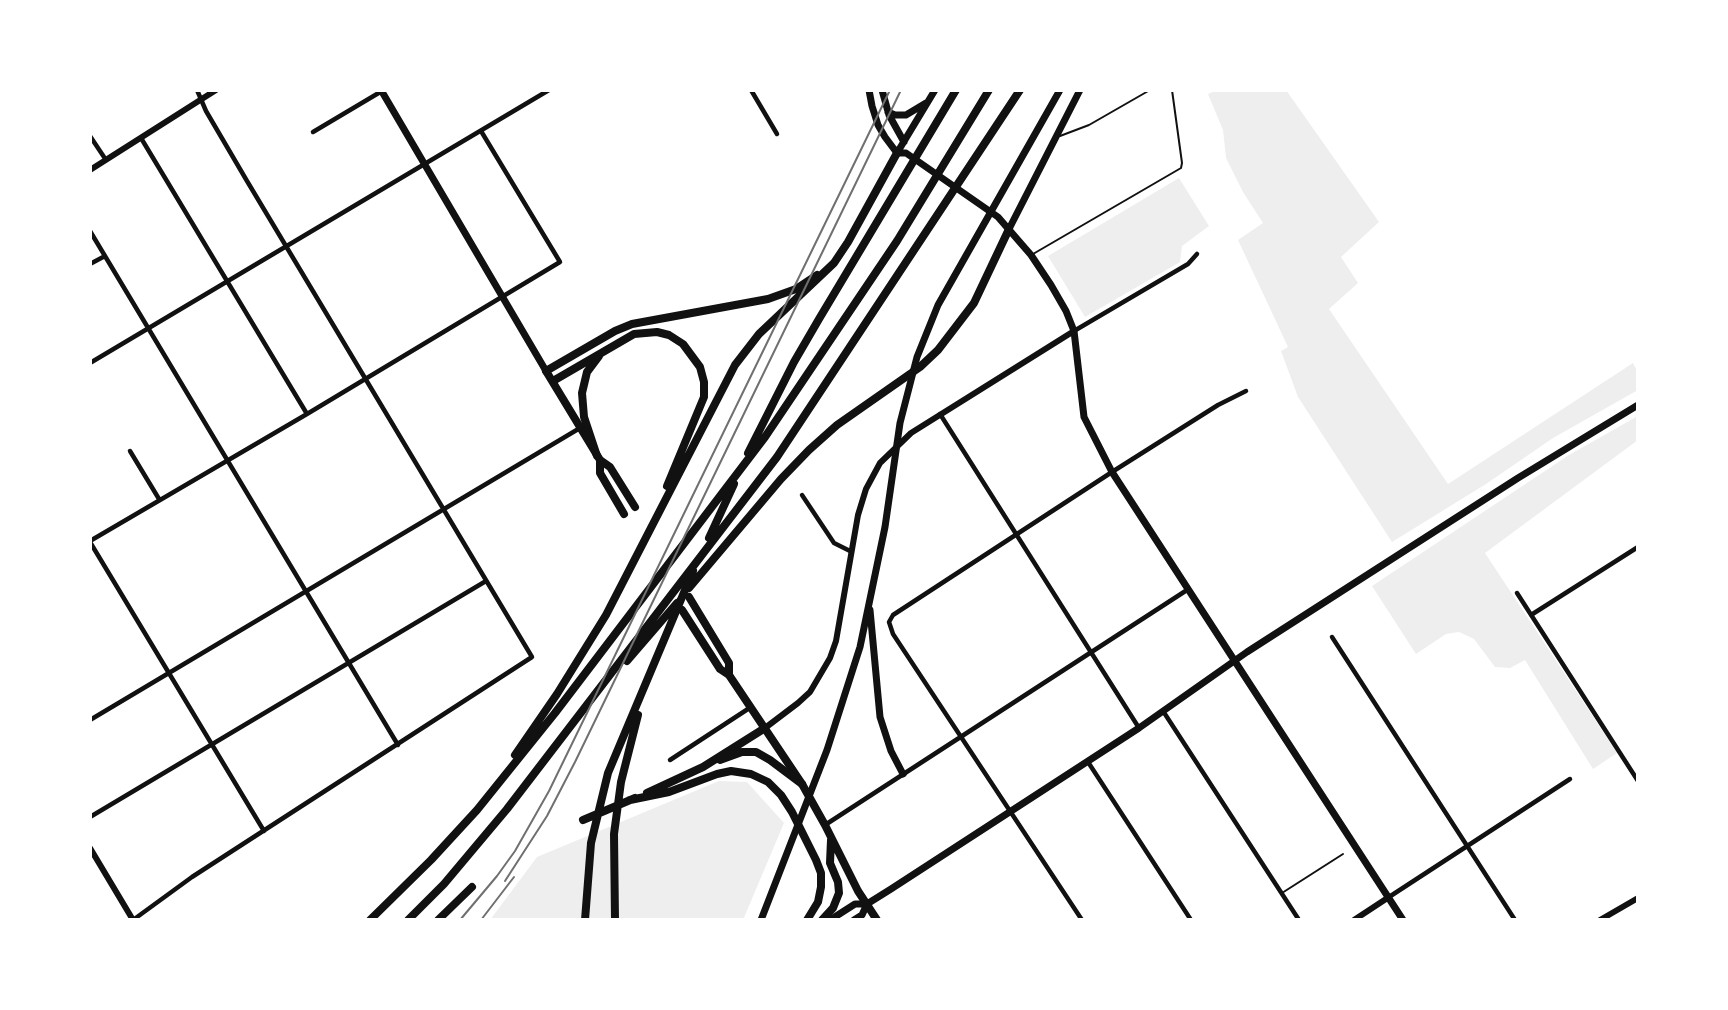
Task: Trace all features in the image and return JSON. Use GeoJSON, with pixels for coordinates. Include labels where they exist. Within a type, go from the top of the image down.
{"type":"FeatureCollection","features":[{"type":"Feature","properties":{"kind":"highway"},"geometry":{"type":"LineString","coordinates":[[585,920],[591,843],[608,773],[691,577],[764,420],[824,310],[956,90]]}},
{"type":"Feature","properties":{"kind":"highway"},"geometry":{"type":"LineString","coordinates":[[370,920],[431,860],[477,810],[555,713],[765,437],[897,241],[989,90]]}},
{"type":"Feature","properties":{"kind":"highway"},"geometry":{"type":"LineString","coordinates":[[408,920],[444,884],[493,826],[784,447],[1020,90]]}},
{"type":"Feature","properties":{"kind":"highway"},"geometry":{"type":"LineString","coordinates":[[477,810],[557,694],[606,615],[735,365],[759,334],[827,272],[842,252],[901,153]]}},
{"type":"Feature","properties":{"kind":"highway"},"geometry":{"type":"LineString","coordinates":[[566,733],[795,464],[837,425],[929,358],[955,330],[978,296],[1007,226]]}},
{"type":"Feature","properties":{"kind":"highway"},"geometry":{"type":"LineString","coordinates":[[546,371],[624,327],[758,301],[788,292],[812,279],[842,252]]}},
{"type":"Feature","properties":{"kind":"highway"},"geometry":{"type":"LineString","coordinates":[[553,381],[634,334],[657,332],[676,339],[693,354],[702,374],[704,398],[676,461],[653,523]]}},
{"type":"Feature","properties":{"kind":"highway"},"geometry":{"type":"LineString","coordinates":[[598,458],[584,417],[582,393],[587,372],[607,348]]}},
{"type":"Feature","properties":{"kind":"highway"},"geometry":{"type":"LineString","coordinates":[[615,920],[614,834],[621,782],[645,688]]}},
{"type":"Feature","properties":{"kind":"highway"},"geometry":{"type":"LineString","coordinates":[[703,767],[765,728]]}},
{"type":"Feature","properties":{"kind":"highway"},"geometry":{"type":"LineString","coordinates":[[583,820],[742,752],[756,752],[802,784]]}},
{"type":"Feature","properties":{"kind":"highway"},"geometry":{"type":"LineString","coordinates":[[630,800],[669,792],[723,772],[744,772],[762,778],[781,795],[792,812],[819,867],[820,895],[815,909],[807,920]]}},
{"type":"Feature","properties":{"kind":"highway"},"geometry":{"type":"LineString","coordinates":[[438,920],[472,887]]}},
{"type":"Feature","properties":{"kind":"main road"},"geometry":{"type":"LineString","coordinates":[[869,90],[878,125],[891,145],[983,206],[1007,226],[1031,255],[1066,311],[1074,331],[1084,417],[1112,472],[1403,920]]}},
{"type":"Feature","properties":{"kind":"main road"},"geometry":{"type":"LineString","coordinates":[[882,90],[888,112],[904,141]]}},
{"type":"Feature","properties":{"kind":"main road"},"geometry":{"type":"LineString","coordinates":[[901,153],[904,141],[935,90]]}},
{"type":"Feature","properties":{"kind":"main road"},"geometry":{"type":"LineString","coordinates":[[761,920],[827,750],[860,647],[885,527],[900,423],[917,357],[942,296],[1060,90]]}},
{"type":"Feature","properties":{"kind":"main road"},"geometry":{"type":"LineString","coordinates":[[1007,226],[1080,90]]}},
{"type":"Feature","properties":{"kind":"main road"},"geometry":{"type":"LineString","coordinates":[[381,91],[598,458],[610,467],[635,507]]}},
{"type":"Feature","properties":{"kind":"main road"},"geometry":{"type":"LineString","coordinates":[[888,112],[895,115],[906,115],[928,102]]}},
{"type":"Feature","properties":{"kind":"main road"},"geometry":{"type":"LineString","coordinates":[[830,920],[855,904],[867,904],[1088,762],[1234,661],[1518,478],[1638,405]]}},
{"type":"Feature","properties":{"kind":"main road"},"geometry":{"type":"LineString","coordinates":[[598,458],[600,473],[624,514]]}},
{"type":"Feature","properties":{"kind":"main road"},"geometry":{"type":"LineString","coordinates":[[689,597],[729,663],[729,675]]}},
{"type":"Feature","properties":{"kind":"main road"},"geometry":{"type":"LineString","coordinates":[[869,601],[880,717],[891,751],[903,774]]}},
{"type":"Feature","properties":{"kind":"main road"},"geometry":{"type":"LineString","coordinates":[[682,610],[720,669],[729,675],[802,784],[876,920]]}},
{"type":"Feature","properties":{"kind":"main road"},"geometry":{"type":"LineString","coordinates":[[822,920],[833,908],[839,893],[838,882],[830,863],[831,838]]}},
{"type":"Feature","properties":{"kind":"main road"},"geometry":{"type":"LineString","coordinates":[[854,920],[862,915],[867,904]]}},
{"type":"Feature","properties":{"kind":"street"},"geometry":{"type":"LineString","coordinates":[[90,848],[133,920],[192,878],[532,657],[286,246],[211,119],[197,90]]}},
{"type":"Feature","properties":{"kind":"street"},"geometry":{"type":"LineString","coordinates":[[90,170],[216,90]]}},
{"type":"Feature","properties":{"kind":"street"},"geometry":{"type":"LineString","coordinates":[[90,363],[549,90]]}},
{"type":"Feature","properties":{"kind":"street"},"geometry":{"type":"LineString","coordinates":[[751,90],[777,134]]}},
{"type":"Feature","properties":{"kind":"street"},"geometry":{"type":"LineString","coordinates":[[313,132],[381,91]]}},
{"type":"Feature","properties":{"kind":"street"},"geometry":{"type":"LineString","coordinates":[[264,831],[90,541],[560,262],[481,131]]}},
{"type":"Feature","properties":{"kind":"street"},"geometry":{"type":"LineString","coordinates":[[90,136],[106,160]]}},
{"type":"Feature","properties":{"kind":"street"},"geometry":{"type":"LineString","coordinates":[[141,138],[307,414]]}},
{"type":"Feature","properties":{"kind":"street"},"geometry":{"type":"LineString","coordinates":[[90,231],[398,745]]}},
{"type":"Feature","properties":{"kind":"street"},"geometry":{"type":"LineString","coordinates":[[765,728],[810,692],[827,665],[836,641],[858,515],[866,489],[880,463],[902,440],[940,414],[1188,264],[1197,254]]}},
{"type":"Feature","properties":{"kind":"street"},"geometry":{"type":"LineString","coordinates":[[90,264],[105,255]]}},
{"type":"Feature","properties":{"kind":"street"},"geometry":{"type":"LineString","coordinates":[[1082,920],[893,634],[889,622],[893,615],[1112,472],[1218,405],[1246,391]]}},
{"type":"Feature","properties":{"kind":"street"},"geometry":{"type":"LineString","coordinates":[[940,414],[1139,728]]}},
{"type":"Feature","properties":{"kind":"street"},"geometry":{"type":"LineString","coordinates":[[90,720],[580,428]]}},
{"type":"Feature","properties":{"kind":"street"},"geometry":{"type":"LineString","coordinates":[[130,451],[159,499]]}},
{"type":"Feature","properties":{"kind":"street"},"geometry":{"type":"LineString","coordinates":[[802,495],[834,543],[850,551]]}},
{"type":"Feature","properties":{"kind":"street"},"geometry":{"type":"LineString","coordinates":[[1531,615],[1638,547]]}},
{"type":"Feature","properties":{"kind":"street"},"geometry":{"type":"LineString","coordinates":[[90,817],[486,581]]}},
{"type":"Feature","properties":{"kind":"street"},"geometry":{"type":"LineString","coordinates":[[825,825],[1187,590]]}},
{"type":"Feature","properties":{"kind":"street"},"geometry":{"type":"LineString","coordinates":[[1517,593],[1638,780]]}},
{"type":"Feature","properties":{"kind":"street"},"geometry":{"type":"LineString","coordinates":[[1332,637],[1515,920]]}},
{"type":"Feature","properties":{"kind":"street"},"geometry":{"type":"LineString","coordinates":[[670,760],[751,707]]}},
{"type":"Feature","properties":{"kind":"street"},"geometry":{"type":"LineString","coordinates":[[1163,711],[1299,920]]}},
{"type":"Feature","properties":{"kind":"street"},"geometry":{"type":"LineString","coordinates":[[1088,762],[1191,920]]}},
{"type":"Feature","properties":{"kind":"street"},"geometry":{"type":"LineString","coordinates":[[1354,920],[1570,779]]}},
{"type":"Feature","properties":{"kind":"street"},"geometry":{"type":"LineString","coordinates":[[1600,920],[1638,898]]}},
{"type":"Feature","properties":{"kind":"lane"},"geometry":{"type":"LineString","coordinates":[[1057,136],[1089,125],[1150,90]]}},
{"type":"Feature","properties":{"kind":"lane"},"geometry":{"type":"LineString","coordinates":[[1031,255],[1181,168],[1172,90]]}},
{"type":"Feature","properties":{"kind":"lane"},"geometry":{"type":"LineString","coordinates":[[1282,893],[1343,854]]}},
{"type":"Feature","properties":{"kind":"shaded area"},"geometry":{"type":"Polygon","coordinates":[[[1217,90],[1286,90],[1379,222],[1341,257],[1358,283],[1329,309],[1448,484],[1633,363],[1638,373],[1638,390],[1553,438],[1486,484],[1392,542],[1298,397],[1281,351],[1288,347],[1238,240],[1263,223],[1243,192],[1226,158],[1223,130],[1208,94],[1217,90]]]}},
{"type":"Feature","properties":{"kind":"shaded area"},"geometry":{"type":"Polygon","coordinates":[[[1179,178],[1209,226],[1182,246],[1180,262],[1085,317],[1048,256],[1179,178]]]}},
{"type":"Feature","properties":{"kind":"shaded area"},"geometry":{"type":"Polygon","coordinates":[[[1638,416],[1638,440],[1485,553],[1617,753],[1593,769],[1525,660],[1510,668],[1495,667],[1474,639],[1459,632],[1446,634],[1416,654],[1372,586],[1569,455],[1638,416]]]}},
{"type":"Feature","properties":{"kind":"shaded area"},"geometry":{"type":"Polygon","coordinates":[[[719,781],[747,782],[784,823],[743,920],[490,920],[537,857],[719,781]]]}},
{"type":"Feature","properties":{"kind":"railway"},"geometry":{"type":"LineString","coordinates":[[460,920],[515,851],[549,791],[890,90]]}},
{"type":"Feature","properties":{"kind":"railway"},"geometry":{"type":"LineString","coordinates":[[505,881],[547,816],[575,762],[901,90]]}},
{"type":"Feature","properties":{"kind":"railway"},"geometry":{"type":"LineString","coordinates":[[481,920],[514,877]]}}]}
